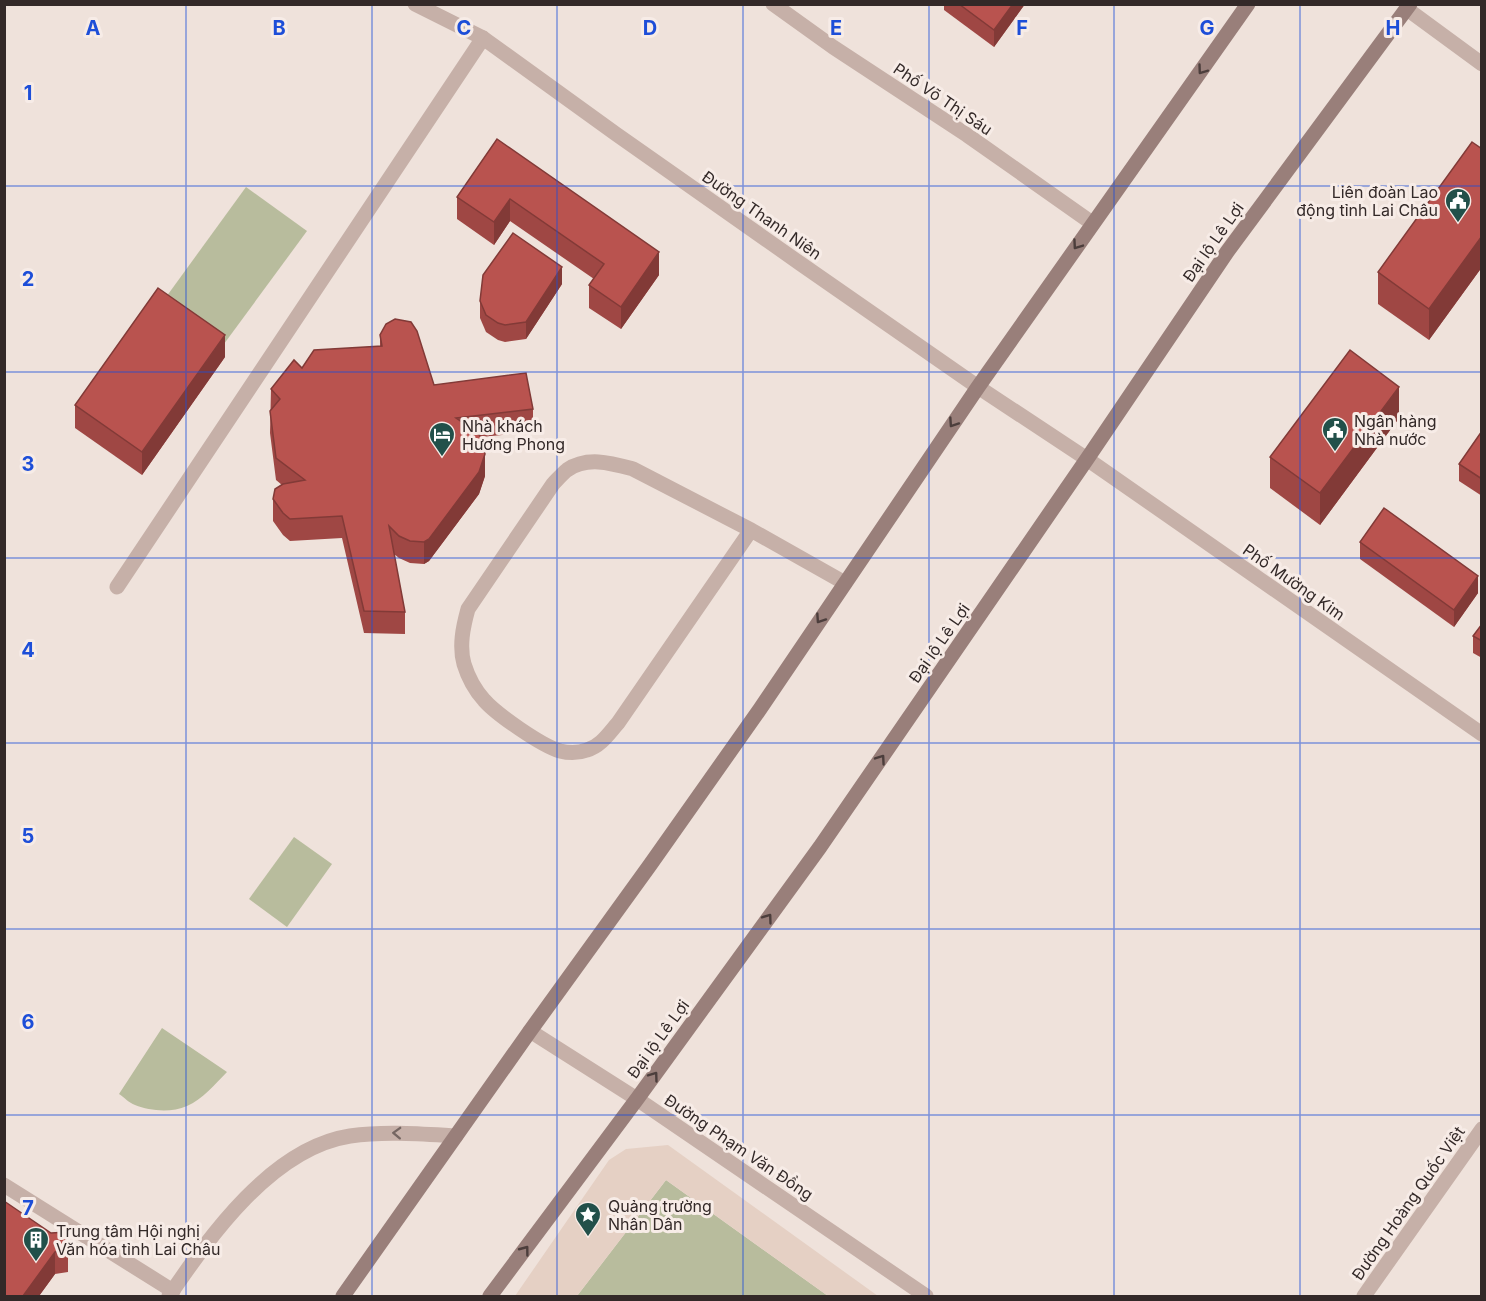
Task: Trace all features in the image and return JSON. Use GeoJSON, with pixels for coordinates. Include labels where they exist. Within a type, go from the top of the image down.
{"type":"FeatureCollection","features":[{"type":"Feature","properties":{"kind":"main road"},"geometry":{"type":"LineString","coordinates":[[344,1296],[760,709],[978,387],[1248,4]]}},
{"type":"Feature","properties":{"kind":"main road","name":"Đại lộ Lê Lợi"},"geometry":{"type":"LineString","coordinates":[[490,1296],[637,1100],[820,847],[1227,252],[1408,7]]}},
{"type":"Feature","properties":{"kind":"street","name":"Đường Thanh Niên"},"geometry":{"type":"LineString","coordinates":[[415,4],[483,38],[978,387],[1087,459]]}},
{"type":"Feature","properties":{"kind":"street","name":"Phố Võ Thị Sáu"},"geometry":{"type":"LineString","coordinates":[[783,7],[833,47],[967,135],[1092,223]]}},
{"type":"Feature","properties":{"kind":"street"},"geometry":{"type":"LineString","coordinates":[[1408,7],[1482,64]]}},
{"type":"Feature","properties":{"kind":"street"},"geometry":{"type":"LineString","coordinates":[[117,588],[483,38]]}},
{"type":"Feature","properties":{"kind":"street","name":"Phố Mường Kim"},"geometry":{"type":"LineString","coordinates":[[1087,459],[1482,734]]}},
{"type":"Feature","properties":{"kind":"street"},"geometry":{"type":"LineString","coordinates":[[751,530],[618,723],[600,743],[588,750],[561,751],[547,745],[502,715],[484,700],[472,684],[464,662],[462,645],[463,626],[468,609],[553,484],[566,471],[578,464],[593,461],[613,463],[633,469],[751,530],[844,583]]}},
{"type":"Feature","properties":{"kind":"street","name":"Đường Phạm Văn Đồng"},"geometry":{"type":"LineString","coordinates":[[530,1031],[637,1100],[926,1296]]}},
{"type":"Feature","properties":{"kind":"street","name":"Đường Hoàng Quốc Việt"},"geometry":{"type":"LineString","coordinates":[[1364,1296],[1482,1130]]}},
{"type":"Feature","properties":{"kind":"street"},"geometry":{"type":"LineString","coordinates":[[4,1185],[171,1294],[232,1211],[261,1183],[313,1148],[348,1137],[382,1133],[456,1136]]}},
{"type":"Feature","properties":{"kind":"green space"},"geometry":{"type":"Polygon","coordinates":[[[246,187],[307,231],[221,348],[161,304],[246,187]]]}},
{"type":"Feature","properties":{"kind":"green space"},"geometry":{"type":"Polygon","coordinates":[[[294,837],[332,864],[287,927],[249,899],[294,837]]]}},
{"type":"Feature","properties":{"kind":"green space"},"geometry":{"type":"Polygon","coordinates":[[[162,1028],[227,1072],[198,1100],[174,1110],[154,1110],[141,1107],[119,1094],[162,1028]]]}},
{"type":"Feature","properties":{"kind":"green space"},"geometry":{"type":"Polygon","coordinates":[[[666,1180],[828,1296],[577,1296],[666,1180]]]}},
{"type":"Feature","properties":{"kind":"shaded area","name":"Quảng trường Nhân Dân"},"geometry":{"type":"Polygon","coordinates":[[[668,1145],[878,1296],[828,1296],[666,1180],[577,1296],[515,1296],[609,1160],[626,1149],[668,1145]]]}},
{"type":"Feature","properties":{"kind":"building"},"geometry":{"type":"Polygon","coordinates":[[[959,4],[1013,4],[994,30],[959,4]]]}},
{"type":"Feature","properties":{"kind":"building"},"geometry":{"type":"Polygon","coordinates":[[[497,139],[659,252],[621,307],[589,285],[604,264],[510,199],[494,222],[457,197],[497,139]]]}},
{"type":"Feature","properties":{"kind":"building","name":"Liên đoàn Lao động tỉnh Lai Châu"},"geometry":{"type":"Polygon","coordinates":[[[1472,142],[1482,149],[1482,236],[1429,309],[1378,272],[1472,142]]]}},
{"type":"Feature","properties":{"kind":"building"},"geometry":{"type":"Polygon","coordinates":[[[513,233],[562,267],[526,322],[505,325],[486,315],[480,301],[483,275],[513,233]]]}},
{"type":"Feature","properties":{"kind":"building"},"geometry":{"type":"Polygon","coordinates":[[[158,288],[225,335],[142,452],[75,405],[158,288]]]}},
{"type":"Feature","properties":{"kind":"building"},"geometry":{"type":"Polygon","coordinates":[[[395,319],[411,322],[417,331],[434,385],[526,373],[533,409],[456,418],[478,433],[482,439],[485,454],[479,472],[429,539],[424,542],[410,541],[399,536],[389,526],[405,612],[364,611],[342,516],[290,519],[273,499],[275,489],[283,484],[305,480],[276,458],[270,411],[280,399],[271,389],[294,360],[302,368],[314,350],[382,346],[380,335],[386,324],[395,319]]]}},
{"type":"Feature","properties":{"kind":"building"},"geometry":{"type":"Polygon","coordinates":[[[1350,350],[1399,387],[1320,493],[1270,457],[1350,350]]]}},
{"type":"Feature","properties":{"kind":"building"},"geometry":{"type":"Polygon","coordinates":[[[1482,431],[1482,479],[1459,464],[1482,431]]]}},
{"type":"Feature","properties":{"kind":"building"},"geometry":{"type":"Polygon","coordinates":[[[1384,508],[1478,576],[1454,610],[1360,542],[1384,508]]]}},
{"type":"Feature","properties":{"kind":"building"},"geometry":{"type":"Polygon","coordinates":[[[1482,624],[1482,641],[1473,636],[1482,624]]]}},
{"type":"Feature","properties":{"kind":"building","name":"Trung tâm Hội nghị Văn hóa tỉnh Lai Châu"},"geometry":{"type":"Polygon","coordinates":[[[4,1201],[51,1233],[67,1232],[68,1250],[55,1252],[23,1296],[4,1296],[4,1201]]]}},
{"type":"Feature","properties":{"kind":"place","name":"Liên đoàn Lao động tỉnh Lai Châu"},"geometry":{"type":"Point","coordinates":[1458,224]}},
{"type":"Feature","properties":{"kind":"place","name":"Ngân hàng Nhà nước"},"geometry":{"type":"Point","coordinates":[1335,453]}},
{"type":"Feature","properties":{"kind":"place","name":"Nhà khách Hương Phong"},"geometry":{"type":"Point","coordinates":[442,458]}},
{"type":"Feature","properties":{"kind":"place","name":"Quảng trường Nhân Dân"},"geometry":{"type":"Point","coordinates":[588,1238]}},
{"type":"Feature","properties":{"kind":"place","name":"Trung tâm Hội nghị Văn hóa tỉnh Lai Châu"},"geometry":{"type":"Point","coordinates":[36,1263]}}]}
